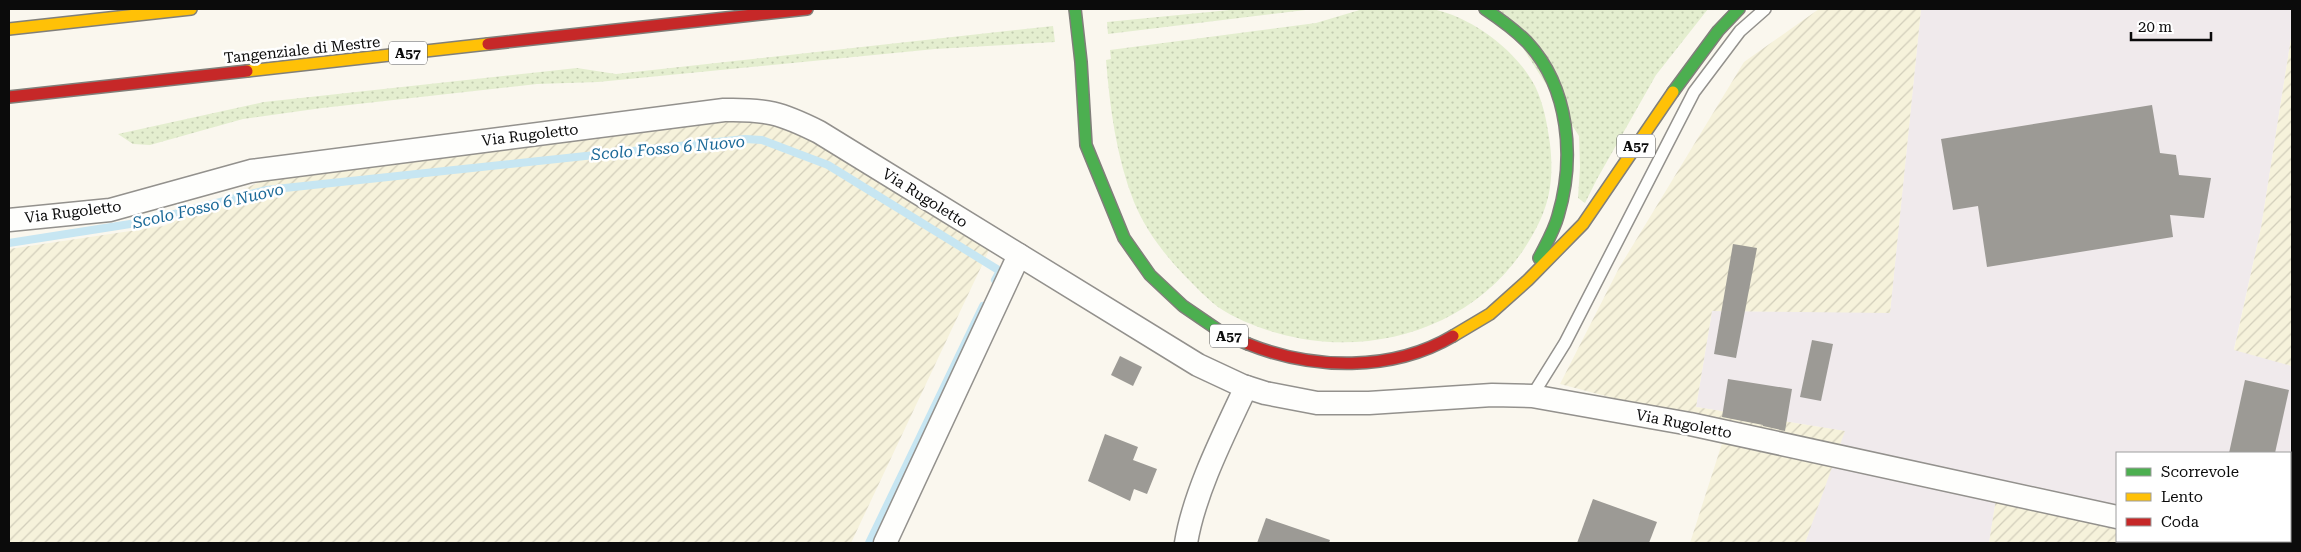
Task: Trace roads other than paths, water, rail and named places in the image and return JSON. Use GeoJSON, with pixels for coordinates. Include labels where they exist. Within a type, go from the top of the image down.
{"type":"FeatureCollection","features":[{"type":"Feature","properties":{"kind":"highway"},"geometry":{"type":"LineString","coordinates":[[9,29],[191,9]]}},
{"type":"Feature","properties":{"kind":"highway","name":"Tangenziale di Mestre"},"geometry":{"type":"LineString","coordinates":[[9,97],[807,9]]}},
{"type":"Feature","properties":{"kind":"highway","name":"A57"},"geometry":{"type":"LineString","coordinates":[[1075,9],[1081,62],[1086,145],[1124,238],[1150,275],[1183,306],[1224,334],[1269,352],[1320,362],[1374,363],[1434,348],[1490,314],[1528,280],[1582,224],[1670,96],[1718,31],[1739,9]]}},
{"type":"Feature","properties":{"kind":"highway","name":"A57"},"geometry":{"type":"LineString","coordinates":[[1485,9],[1505,20],[1532,45],[1556,85],[1567,128],[1568,171],[1558,219],[1528,280]]}},
{"type":"Feature","properties":{"kind":"street","name":"Via Rugoletto"},"geometry":{"type":"LineString","coordinates":[[9,220],[110,210],[251,171],[724,110],[772,112],[819,132],[1198,365],[1246,387],[1265,393],[1317,403],[1370,403],[1492,395],[1532,396],[1690,424],[2116,517]]}},
{"type":"Feature","properties":{"kind":"street"},"geometry":{"type":"LineString","coordinates":[[884,543],[1019,255]]}},
{"type":"Feature","properties":{"kind":"street"},"geometry":{"type":"LineString","coordinates":[[1186,543],[1193,514],[1204,485],[1246,387]]}},
{"type":"Feature","properties":{"kind":"lane"},"geometry":{"type":"LineString","coordinates":[[1532,396],[1565,343],[1694,92],[1740,31],[1765,9]]}},
{"type":"Feature","properties":{"kind":"waterway","name":"Scolo Fosso 6 Nuovo"},"geometry":{"type":"LineString","coordinates":[[9,243],[143,222],[266,190],[745,139],[762,140],[828,165],[1000,271],[995,280]]}},
{"type":"Feature","properties":{"kind":"waterway","name":"Scolo Fosso 6 Nuovo"},"geometry":{"type":"LineString","coordinates":[[869,543],[983,306]]}}]}
